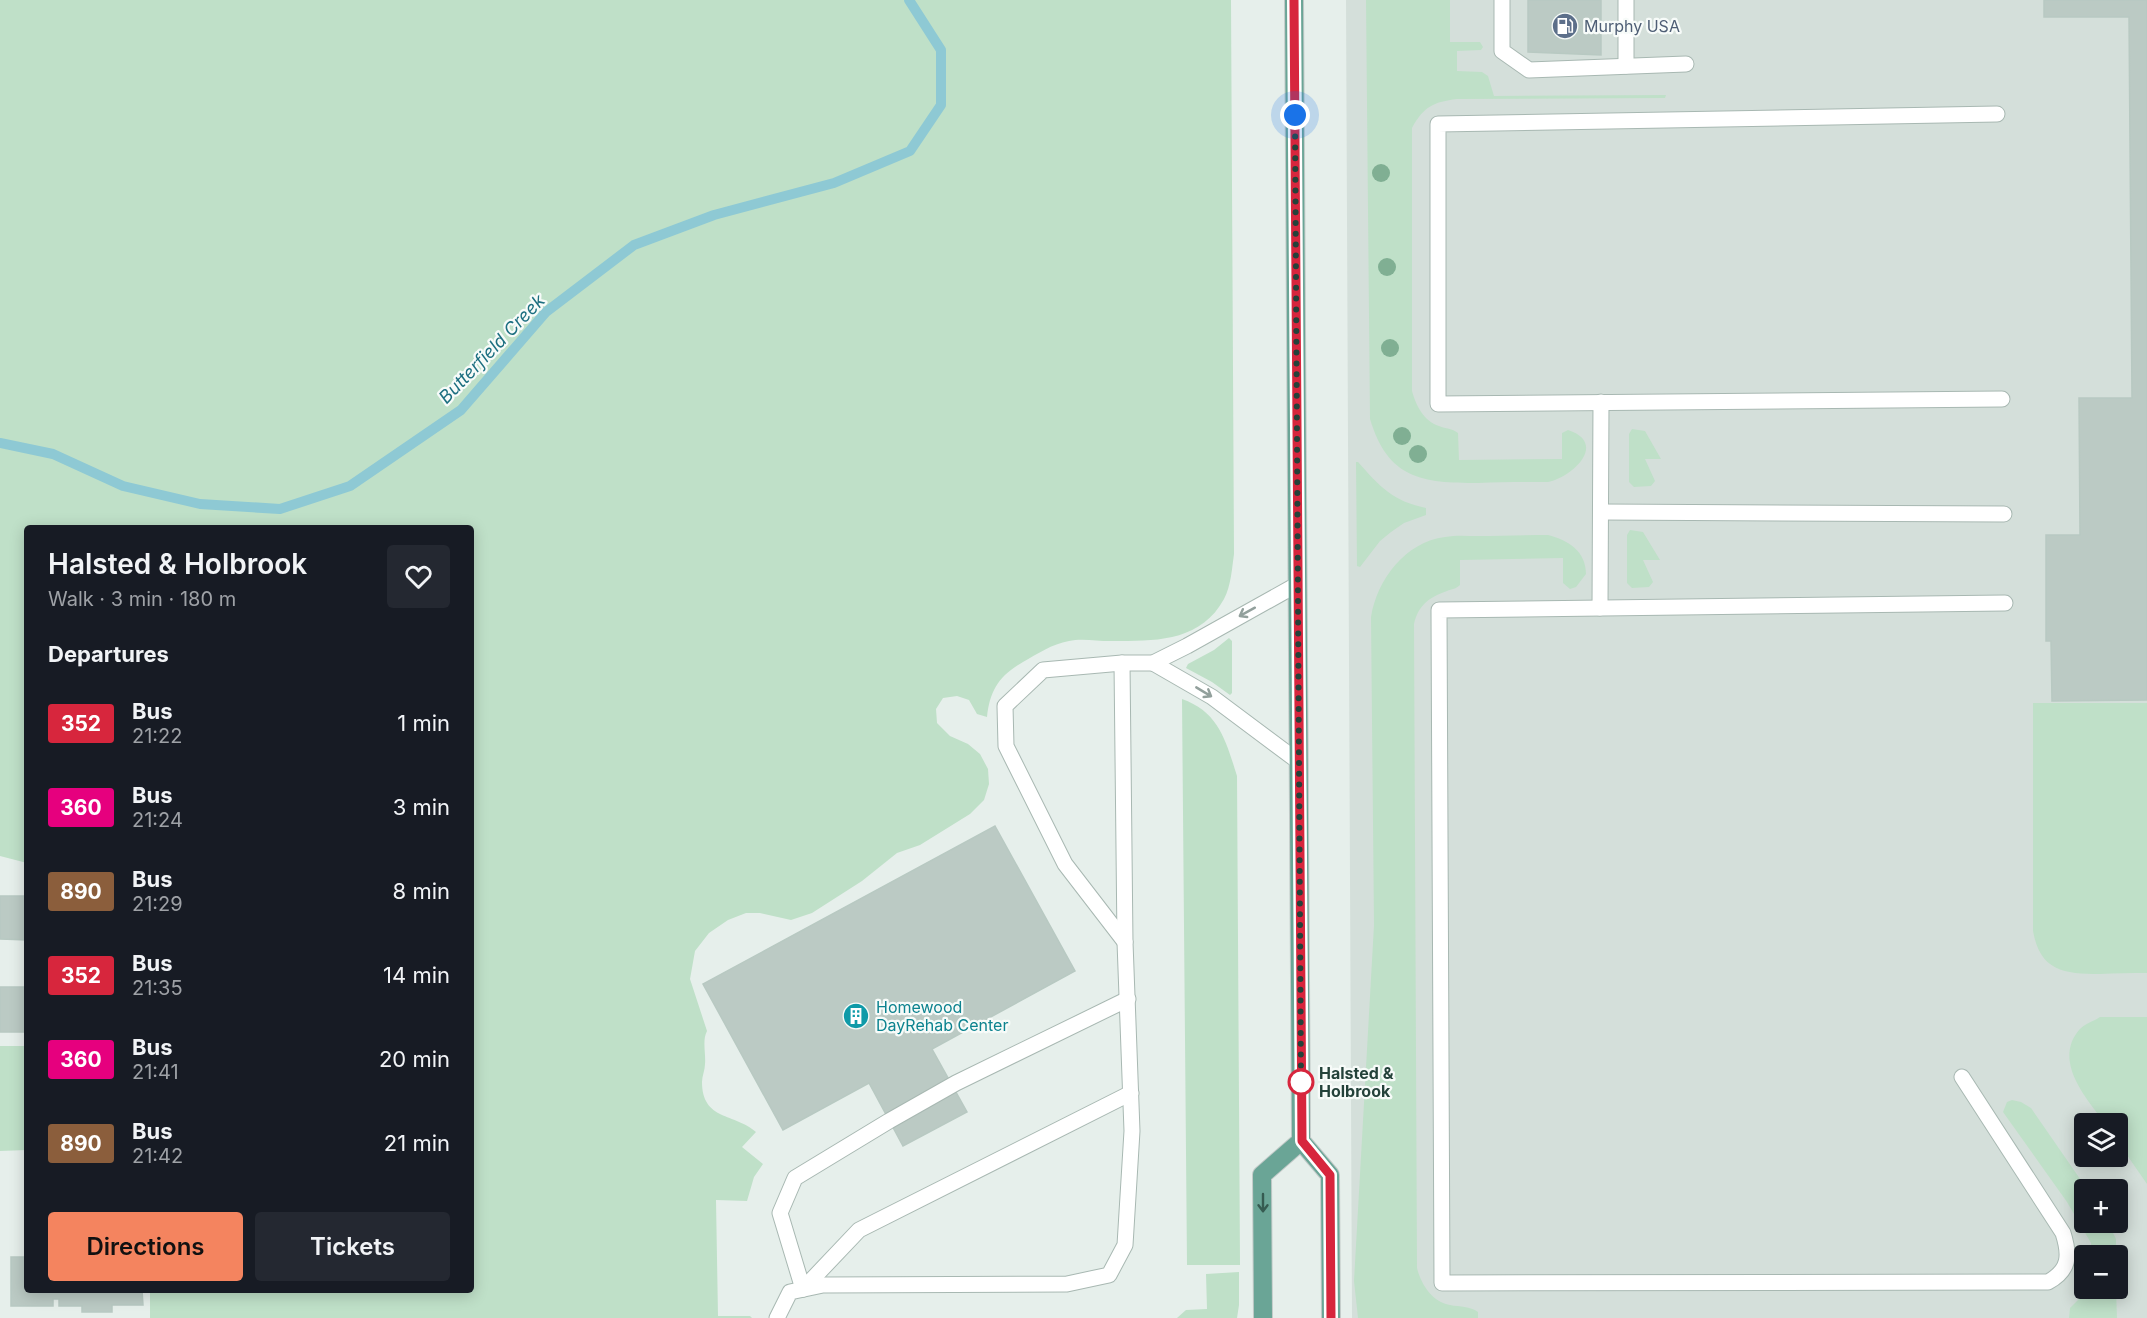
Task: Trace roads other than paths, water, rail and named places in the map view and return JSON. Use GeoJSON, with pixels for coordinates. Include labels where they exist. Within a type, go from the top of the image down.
{"type":"FeatureCollection","features":[{"type":"Feature","properties":{"kind":"main road"},"geometry":{"type":"LineString","coordinates":[[1294,0],[1302,1141],[1330,1175],[1331,1318]]}},
{"type":"Feature","properties":{"kind":"main road"},"geometry":{"type":"LineString","coordinates":[[1263,1318],[1262,1174],[1302,1141]]}},
{"type":"Feature","properties":{"kind":"lane"},"geometry":{"type":"LineString","coordinates":[[1502,0],[1502,51],[1529,70],[1686,64]]}},
{"type":"Feature","properties":{"kind":"lane"},"geometry":{"type":"LineString","coordinates":[[1626,0],[1626,66]]}},
{"type":"Feature","properties":{"kind":"lane"},"geometry":{"type":"LineString","coordinates":[[1997,114],[1438,124],[1438,404],[2002,399]]}},
{"type":"Feature","properties":{"kind":"lane"},"geometry":{"type":"LineString","coordinates":[[1600,608],[1601,402]]}},
{"type":"Feature","properties":{"kind":"lane"},"geometry":{"type":"LineString","coordinates":[[1602,512],[2004,514]]}},
{"type":"Feature","properties":{"kind":"lane"},"geometry":{"type":"LineString","coordinates":[[1125,942],[1059,854],[1006,746],[1005,706],[1043,670],[1122,663],[1153,663],[1298,584]]}},
{"type":"Feature","properties":{"kind":"lane"},"geometry":{"type":"LineString","coordinates":[[1962,1077],[2063,1233],[2068,1250],[2067,1262],[2061,1275],[2048,1282],[1442,1283],[1439,610],[2005,603]]}},
{"type":"Feature","properties":{"kind":"lane"},"geometry":{"type":"LineString","coordinates":[[777,1318],[790,1292],[823,1285],[1067,1284],[1109,1275],[1125,1245],[1132,1131],[1125,942],[1122,663]]}},
{"type":"Feature","properties":{"kind":"lane"},"geometry":{"type":"LineString","coordinates":[[1153,663],[1212,697],[1299,762]]}},
{"type":"Feature","properties":{"kind":"lane"},"geometry":{"type":"LineString","coordinates":[[803,1289],[780,1213],[795,1178],[888,1121],[956,1083],[1128,999]]}},
{"type":"Feature","properties":{"kind":"lane"},"geometry":{"type":"LineString","coordinates":[[803,1289],[859,1230],[1131,1093]]}},
{"type":"Feature","properties":{"kind":"waterway","name":"Butterfield Creek"},"geometry":{"type":"LineString","coordinates":[[0,443],[53,454],[123,486],[200,504],[280,509],[350,486],[461,410],[546,312],[634,245],[714,215],[834,183],[910,151],[941,105],[941,50],[909,0]]}},
{"type":"Feature","properties":{"kind":"place","name":"Murphy USA"},"geometry":{"type":"Point","coordinates":[1565,26]}},
{"type":"Feature","properties":{"kind":"place","name":"Homewood DayRehab Center"},"geometry":{"type":"Point","coordinates":[856,1016]}},
{"type":"Feature","properties":{"kind":"place","name":"Halsted & Holbrook"},"geometry":{"type":"Point","coordinates":[1301,1082]}}]}
